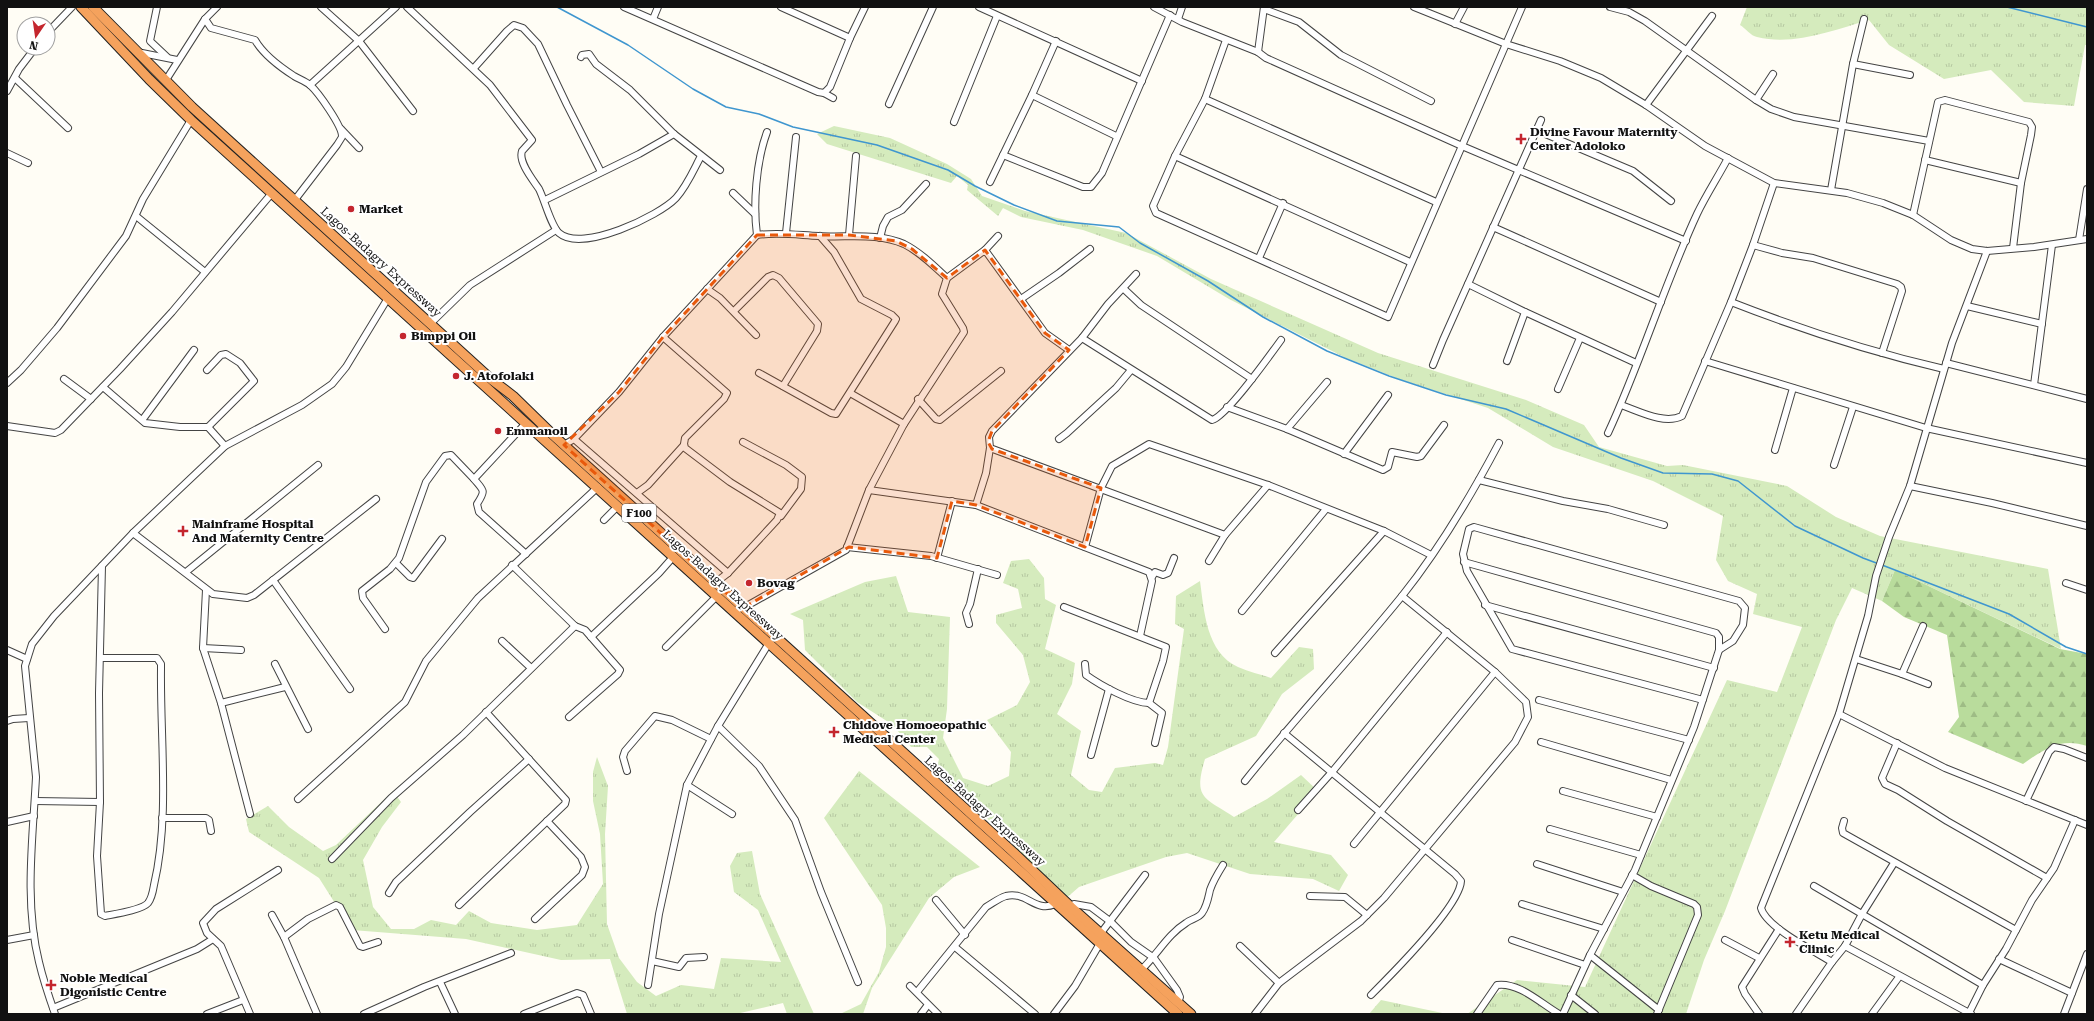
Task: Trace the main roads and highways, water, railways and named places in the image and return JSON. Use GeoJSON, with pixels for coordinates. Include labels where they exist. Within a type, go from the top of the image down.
{"type":"FeatureCollection","features":[{"type":"Feature","properties":{"kind":"highway","name":"Lagos-Badagry Expressway"},"geometry":{"type":"LineString","coordinates":[[81,7],[149,80],[257,180],[598,487],[619,501],[743,608],[1071,907],[1191,1014]]}},
{"type":"Feature","properties":{"kind":"highway","name":"Lagos-Badagry Expressway"},"geometry":{"type":"LineString","coordinates":[[93,7],[192,107],[492,380],[513,396],[674,556],[717,596],[1099,945],[1178,1014]]}},
{"type":"Feature","properties":{"kind":"highway"},"geometry":{"type":"LineString","coordinates":[[257,180],[263,170]]}},
{"type":"Feature","properties":{"kind":"highway"},"geometry":{"type":"LineString","coordinates":[[505,403],[513,396]]}},
{"type":"Feature","properties":{"kind":"waterway"},"geometry":{"type":"LineString","coordinates":[[557,7],[628,45],[693,89],[726,107],[759,114],[793,127],[877,145],[948,170],[975,186],[1014,205],[1057,221],[1119,227],[1140,243],[1208,281],[1263,317],[1327,351],[1389,376],[1446,395],[1506,409],[1621,458],[1663,473],[1712,474],[1738,481],[1795,526],[1879,564]]}},
{"type":"Feature","properties":{"kind":"waterway"},"geometry":{"type":"LineString","coordinates":[[2007,7],[2087,27]]}},
{"type":"Feature","properties":{"kind":"waterway"},"geometry":{"type":"LineString","coordinates":[[1882,565],[2009,614],[2066,647],[2087,654]]}},
{"type":"Feature","properties":{"kind":"place","name":"Divine Favour Maternity Center Adoloko"},"geometry":{"type":"Point","coordinates":[1521,139]}},
{"type":"Feature","properties":{"kind":"place","name":"Market"},"geometry":{"type":"Point","coordinates":[351,209]}},
{"type":"Feature","properties":{"kind":"place","name":"Bimppi Oil"},"geometry":{"type":"Point","coordinates":[403,336]}},
{"type":"Feature","properties":{"kind":"place","name":"J. Atofolaki"},"geometry":{"type":"Point","coordinates":[456,376]}},
{"type":"Feature","properties":{"kind":"place","name":"Emmanoil"},"geometry":{"type":"Point","coordinates":[498,431]}},
{"type":"Feature","properties":{"kind":"place","name":"Mainframe Hospital And Maternity Centre"},"geometry":{"type":"Point","coordinates":[183,531]}},
{"type":"Feature","properties":{"kind":"place","name":"Bovag"},"geometry":{"type":"Point","coordinates":[749,583]}},
{"type":"Feature","properties":{"kind":"place","name":"Chidove Homoeopathic Medical Center"},"geometry":{"type":"Point","coordinates":[834,732]}},
{"type":"Feature","properties":{"kind":"place","name":"Ketu Medical Clinic"},"geometry":{"type":"Point","coordinates":[1790,942]}},
{"type":"Feature","properties":{"kind":"place","name":"Noble Medical Digonistic Centre"},"geometry":{"type":"Point","coordinates":[51,985]}}]}
